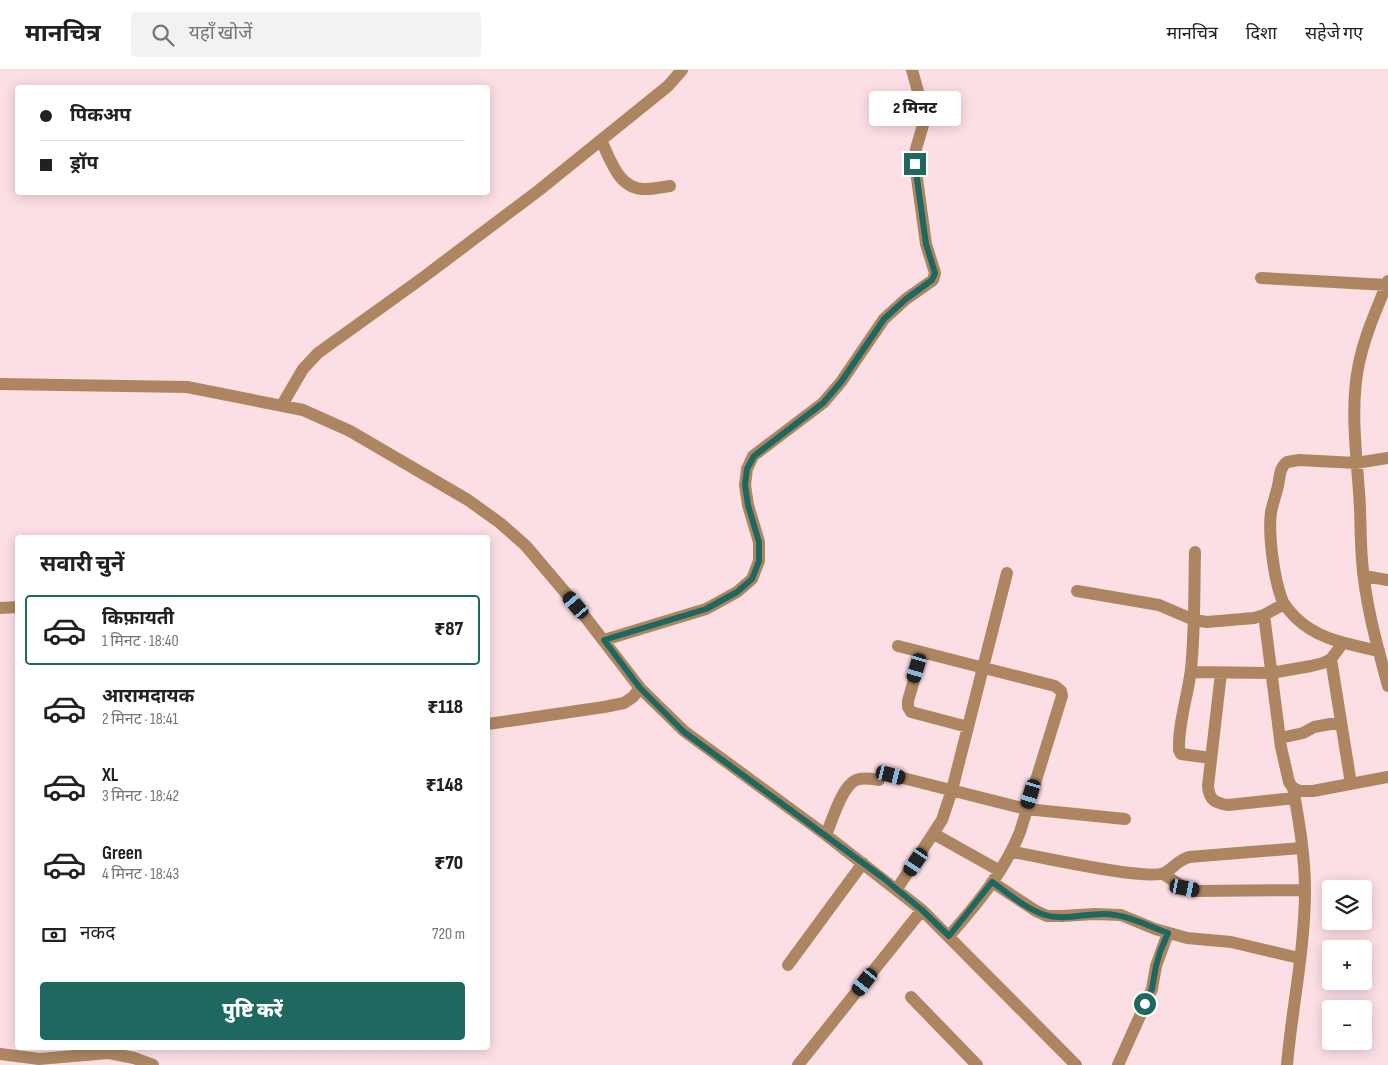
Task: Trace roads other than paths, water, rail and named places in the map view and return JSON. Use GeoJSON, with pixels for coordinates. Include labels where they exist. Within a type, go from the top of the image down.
{"type":"FeatureCollection","features":[{"type":"Feature","properties":{"kind":"street"},"geometry":{"type":"LineString","coordinates":[[282,405],[303,369],[318,352],[421,279],[538,191],[668,86],[682,70]]}},
{"type":"Feature","properties":{"kind":"street"},"geometry":{"type":"LineString","coordinates":[[604,640],[706,609],[737,592],[752,579],[759,561],[759,542],[748,505],[745,485],[747,469],[754,456],[823,403],[841,382],[884,319],[906,299],[932,280],[935,273],[926,244],[915,164],[916,149],[923,125],[924,113],[912,70]]}},
{"type":"Feature","properties":{"kind":"street"},"geometry":{"type":"LineString","coordinates":[[601,140],[624,182],[632,187],[645,189],[670,186]]}},
{"type":"Feature","properties":{"kind":"street"},"geometry":{"type":"LineString","coordinates":[[1261,278],[1387,283],[1368,331],[1359,363],[1355,392],[1356,463],[1364,576],[1388,686]]}},
{"type":"Feature","properties":{"kind":"street"},"geometry":{"type":"LineString","coordinates":[[0,384],[187,386],[303,410],[350,431],[468,500],[500,523],[526,546],[548,570],[640,688],[684,732],[826,835],[922,910],[1076,1065]]}},
{"type":"Feature","properties":{"kind":"street"},"geometry":{"type":"LineString","coordinates":[[1379,651],[1324,637],[1308,628],[1284,604],[1278,588],[1270,527],[1271,512],[1283,465],[1292,460],[1356,463],[1388,458]]}},
{"type":"Feature","properties":{"kind":"street"},"geometry":{"type":"LineString","coordinates":[[1195,552],[1191,672],[1181,721],[1179,750],[1181,754],[1211,758]]}},
{"type":"Feature","properties":{"kind":"street"},"geometry":{"type":"LineString","coordinates":[[897,889],[942,820],[952,790],[1007,573]]}},
{"type":"Feature","properties":{"kind":"street"},"geometry":{"type":"LineString","coordinates":[[1364,576],[1388,580]]}},
{"type":"Feature","properties":{"kind":"street"},"geometry":{"type":"LineString","coordinates":[[1076,591],[1159,605],[1194,620],[1219,622],[1254,618],[1264,615],[1284,604]]}},
{"type":"Feature","properties":{"kind":"street"},"geometry":{"type":"LineString","coordinates":[[0,608],[15,607]]}},
{"type":"Feature","properties":{"kind":"street"},"geometry":{"type":"LineString","coordinates":[[1264,615],[1280,738],[1289,782],[1294,793],[1305,890],[1296,1001],[1287,1065]]}},
{"type":"Feature","properties":{"kind":"street"},"geometry":{"type":"LineString","coordinates":[[1191,672],[1271,673],[1311,666],[1331,659],[1343,643]]}},
{"type":"Feature","properties":{"kind":"street"},"geometry":{"type":"LineString","coordinates":[[898,646],[1055,686],[1061,691],[1062,696],[1020,832],[1012,852],[992,882],[949,936]]}},
{"type":"Feature","properties":{"kind":"street"},"geometry":{"type":"LineString","coordinates":[[922,652],[908,701],[908,707],[911,712],[968,727]]}},
{"type":"Feature","properties":{"kind":"street"},"geometry":{"type":"LineString","coordinates":[[1331,659],[1351,784]]}},
{"type":"Feature","properties":{"kind":"street"},"geometry":{"type":"LineString","coordinates":[[1221,673],[1211,758],[1209,794],[1212,800],[1219,804],[1228,805],[1388,777]]}},
{"type":"Feature","properties":{"kind":"street"},"geometry":{"type":"LineString","coordinates":[[490,724],[624,703],[633,697],[640,688]]}},
{"type":"Feature","properties":{"kind":"street"},"geometry":{"type":"LineString","coordinates":[[1280,738],[1303,733],[1314,727],[1341,722]]}},
{"type":"Feature","properties":{"kind":"street"},"geometry":{"type":"LineString","coordinates":[[826,835],[845,790],[854,781],[863,778],[885,777],[952,790],[1026,809],[1126,818]]}},
{"type":"Feature","properties":{"kind":"street"},"geometry":{"type":"LineString","coordinates":[[934,834],[1000,871]]}},
{"type":"Feature","properties":{"kind":"street"},"geometry":{"type":"LineString","coordinates":[[1163,874],[1181,859],[1189,856],[1301,848]]}},
{"type":"Feature","properties":{"kind":"street"},"geometry":{"type":"LineString","coordinates":[[1012,852],[1112,870],[1163,874],[1185,888],[1196,890],[1305,890]]}},
{"type":"Feature","properties":{"kind":"street"},"geometry":{"type":"LineString","coordinates":[[788,965],[863,863]]}},
{"type":"Feature","properties":{"kind":"street"},"geometry":{"type":"LineString","coordinates":[[992,882],[1046,916],[1121,915],[1168,933],[1199,940],[1231,942],[1299,958]]}},
{"type":"Feature","properties":{"kind":"street"},"geometry":{"type":"LineString","coordinates":[[798,1065],[922,910]]}},
{"type":"Feature","properties":{"kind":"street"},"geometry":{"type":"LineString","coordinates":[[1118,1065],[1152,989],[1156,966],[1168,933]]}},
{"type":"Feature","properties":{"kind":"street"},"geometry":{"type":"LineString","coordinates":[[911,997],[977,1065]]}},
{"type":"Feature","properties":{"kind":"street"},"geometry":{"type":"LineString","coordinates":[[0,1054],[39,1059],[109,1053],[134,1058],[153,1065]]}}]}
